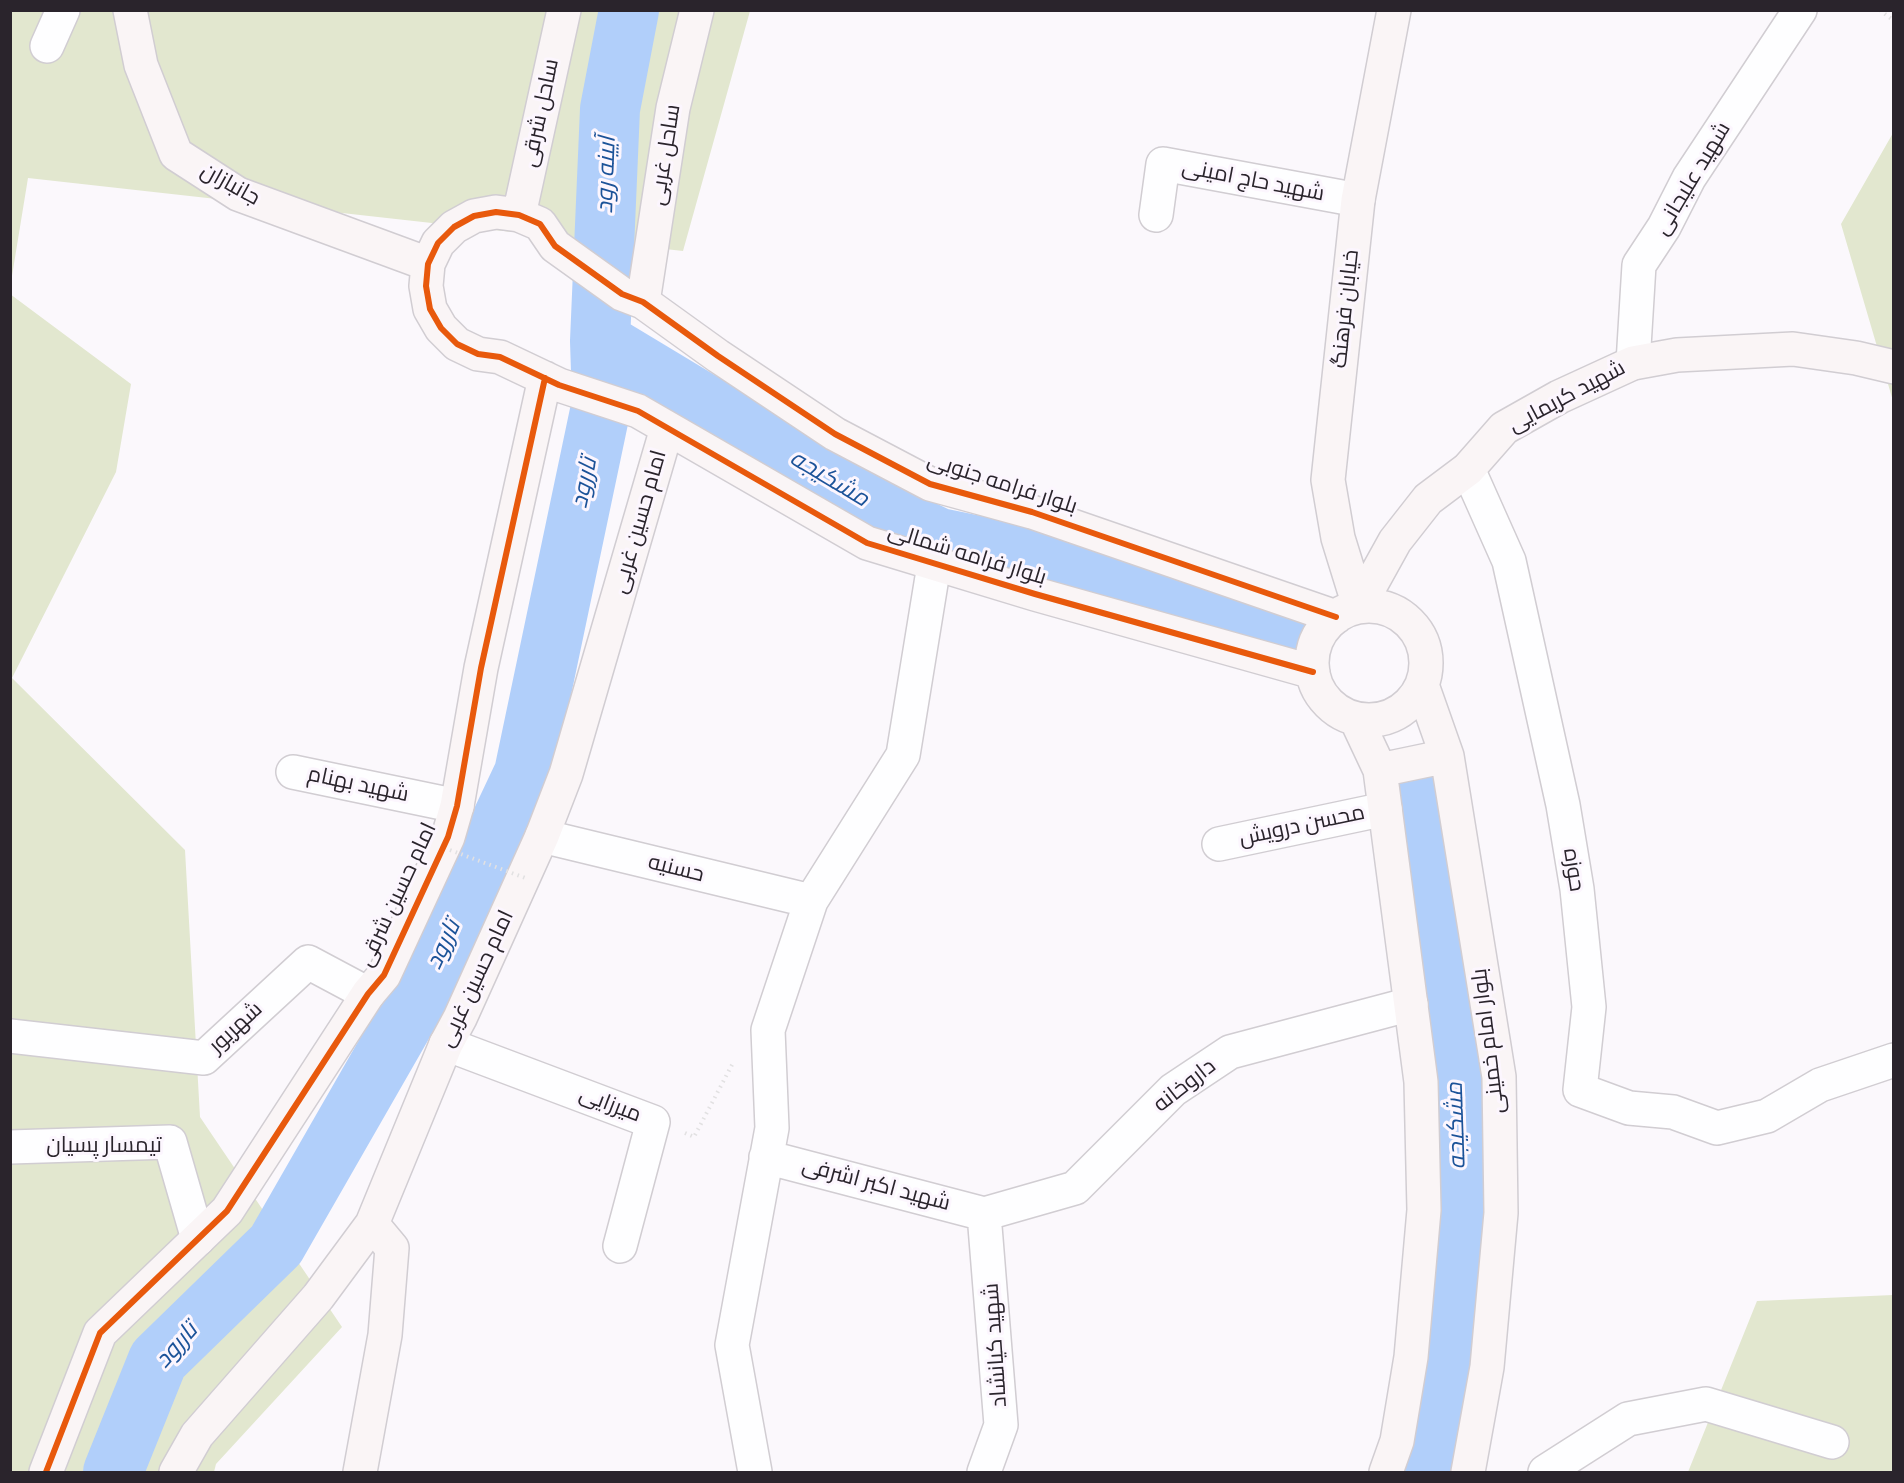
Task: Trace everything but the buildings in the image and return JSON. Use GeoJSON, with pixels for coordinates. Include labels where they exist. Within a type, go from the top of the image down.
{"type":"FeatureCollection","features":[{"type":"Feature","properties":{"kind":"street"},"geometry":{"type":"LineString","coordinates":[[48,46],[63,10]]}},
{"type":"Feature","properties":{"kind":"street","name":"جانبازان"},"geometry":{"type":"LineString","coordinates":[[130,10],[141,65],[176,154],[238,194],[428,264]]}},
{"type":"Feature","properties":{"kind":"street","name":"ساحل شرقی"},"geometry":{"type":"LineString","coordinates":[[519,215],[564,10]]}},
{"type":"Feature","properties":{"kind":"street","name":"ساحل غربی"},"geometry":{"type":"LineString","coordinates":[[633,298],[673,108],[698,10]]}},
{"type":"Feature","properties":{"kind":"street","name":"خیابان فرهنگ"},"geometry":{"type":"LineString","coordinates":[[1348,611],[1328,480],[1358,200],[1394,10]]}},
{"type":"Feature","properties":{"kind":"street","name":"شهید علیجانی"},"geometry":{"type":"LineString","coordinates":[[1633,363],[1640,265],[1664,227],[1689,178],[1800,10]]}},
{"type":"Feature","properties":{"kind":"street","name":"شهید حاج امینی"},"geometry":{"type":"LineString","coordinates":[[1156,215],[1163,164],[1358,200]]}},
{"type":"Feature","properties":{"kind":"street"},"geometry":{"type":"LineString","coordinates":[[428,264],[438,243],[454,227],[474,216],[496,212],[519,215]]}},
{"type":"Feature","properties":{"kind":"street","name":"بلوار فرامه جنوبی"},"geometry":{"type":"LineString","coordinates":[[519,215],[540,224],[555,246],[835,434],[930,484],[1032,512],[1348,611]]}},
{"type":"Feature","properties":{"kind":"street","name":"بلوار فرامه شمالی"},"geometry":{"type":"LineString","coordinates":[[428,264],[426,286],[430,309],[441,328],[457,344],[478,354],[500,357],[552,381],[638,411],[867,543],[934,565],[1313,672]]}},
{"type":"Feature","properties":{"kind":"street","name":"شهید کریمایی"},"geometry":{"type":"LineString","coordinates":[[1348,611],[1395,541],[1428,499],[1468,469],[1504,428],[1559,397],[1633,363],[1677,356],[1793,349],[1856,358],[1893,367]]}},
{"type":"Feature","properties":{"kind":"street","name":"امام حسین شرقی"},"geometry":{"type":"LineString","coordinates":[[46,1473],[100,1333],[227,1211],[368,994],[384,975],[448,837],[457,806],[481,668],[552,381]]}},
{"type":"Feature","properties":{"kind":"street","name":"امام حسین غربی"},"geometry":{"type":"LineString","coordinates":[[176,1473],[196,1435],[318,1297],[372,1224],[446,1044],[460,1018],[542,836],[566,774],[668,428]]}},
{"type":"Feature","properties":{"kind":"street","name":"حوزه"},"geometry":{"type":"LineString","coordinates":[[1468,469],[1509,561],[1563,805],[1577,889],[1590,1007],[1580,1090],[1629,1108],[1673,1112],[1717,1128],[1767,1116],[1820,1085],[1893,1060]]}},
{"type":"Feature","properties":{"kind":"street"},"geometry":{"type":"LineString","coordinates":[[755,1473],[732,1345],[772,1128],[768,1029],[811,902],[903,755],[934,565]]}},
{"type":"Feature","properties":{"kind":"street"},"geometry":{"type":"LineString","coordinates":[[1348,611],[1392,611],[1407,620],[1418,634],[1425,650],[1426,668],[1422,685],[1402,709],[1388,717],[1372,720],[1356,719],[1341,712],[1328,702],[1318,688],[1313,672],[1312,656],[1317,641],[1325,628],[1348,611]]}},
{"type":"Feature","properties":{"kind":"street","name":"بلوار امام خمینی"},"geometry":{"type":"LineString","coordinates":[[1422,685],[1447,756],[1498,1077],[1501,1213],[1487,1367],[1468,1473]]}},
{"type":"Feature","properties":{"kind":"street"},"geometry":{"type":"LineString","coordinates":[[1356,719],[1380,770],[1421,1082],[1424,1210],[1411,1357],[1397,1441],[1386,1473]]}},
{"type":"Feature","properties":{"kind":"street"},"geometry":{"type":"LineString","coordinates":[[1380,770],[1447,756]]}},
{"type":"Feature","properties":{"kind":"street","name":"شهید بهنام"},"geometry":{"type":"LineString","coordinates":[[293,772],[457,806]]}},
{"type":"Feature","properties":{"kind":"street","name":"محسن درویش"},"geometry":{"type":"LineString","coordinates":[[1218,844],[1385,809]]}},
{"type":"Feature","properties":{"kind":"street","name":"حسنیه"},"geometry":{"type":"LineString","coordinates":[[542,836],[811,902]]}},
{"type":"Feature","properties":{"kind":"street","name":"شهریور"},"geometry":{"type":"LineString","coordinates":[[10,1036],[204,1058],[308,962],[368,994]]}},
{"type":"Feature","properties":{"kind":"street","name":"داروخانه"},"geometry":{"type":"LineString","coordinates":[[984,1214],[1075,1188],[1173,1090],[1230,1052],[1411,1004]]}},
{"type":"Feature","properties":{"kind":"street","name":"میرزایی"},"geometry":{"type":"LineString","coordinates":[[446,1044],[654,1122],[620,1246]]}},
{"type":"Feature","properties":{"kind":"street","name":"تیمسار پسیان"},"geometry":{"type":"LineString","coordinates":[[10,1147],[170,1142],[198,1239]]}},
{"type":"Feature","properties":{"kind":"street","name":"شهید اکبر اشرفی"},"geometry":{"type":"LineString","coordinates":[[766,1157],[984,1214]]}},
{"type":"Feature","properties":{"kind":"street","name":"شهید کیانشاد"},"geometry":{"type":"LineString","coordinates":[[984,1214],[1002,1425],[984,1473]]}},
{"type":"Feature","properties":{"kind":"street"},"geometry":{"type":"LineString","coordinates":[[360,1473],[385,1335],[392,1248],[372,1224]]}},
{"type":"Feature","properties":{"kind":"street"},"geometry":{"type":"LineString","coordinates":[[1545,1473],[1628,1419],[1706,1404],[1832,1442]]}},
{"type":"Feature","properties":{"kind":"path"},"geometry":{"type":"LineString","coordinates":[[1880,10],[1893,21]]}},
{"type":"Feature","properties":{"kind":"path"},"geometry":{"type":"LineString","coordinates":[[450,850],[528,879]]}},
{"type":"Feature","properties":{"kind":"path"},"geometry":{"type":"LineString","coordinates":[[654,1122],[694,1137],[750,1032],[768,1029]]}},
{"type":"Feature","properties":{"kind":"green space"},"geometry":{"type":"Polygon","coordinates":[[[11,11],[750,11],[683,251],[28,178],[11,282],[11,11]]]}},
{"type":"Feature","properties":{"kind":"green space"},"geometry":{"type":"Polygon","coordinates":[[[1893,133],[1893,401],[1841,224],[1893,133]]]}},
{"type":"Feature","properties":{"kind":"green space"},"geometry":{"type":"Polygon","coordinates":[[[10,294],[131,384],[116,472],[12,678],[185,850],[200,1117],[342,1327],[216,1464],[214,1472],[11,1472],[10,294]]]}},
{"type":"Feature","properties":{"kind":"green space"},"geometry":{"type":"Polygon","coordinates":[[[1893,1295],[1893,1472],[1688,1472],[1757,1301],[1893,1295]]]}},
{"type":"Feature","properties":{"kind":"waterway","name":"تاررود"},"geometry":{"type":"LineString","coordinates":[[113,1472],[158,1360],[276,1245],[420,994],[524,773],[602,402],[600,341],[610,109],[629,10]]}},
{"type":"Feature","properties":{"kind":"waterway","name":"مشکیجه"},"geometry":{"type":"LineString","coordinates":[[600,341],[879,509],[939,538],[1032,557],[1284,633]]}},
{"type":"Feature","properties":{"kind":"waterway","name":"مشکیجه"},"geometry":{"type":"LineString","coordinates":[[1415,778],[1456,1080],[1459,1211],[1445,1362],[1431,1450],[1423,1472]]}},
{"type":"Feature","properties":{"kind":"cycle path"},"geometry":{"type":"LineString","coordinates":[[1313,672],[1035,594],[867,543],[638,411],[559,385],[500,357],[478,354],[457,344],[441,328],[430,309],[426,286],[428,264],[438,243],[454,227],[474,216],[496,212],[519,215],[540,224],[555,246],[622,294],[643,302],[718,356],[835,434],[930,484],[1032,512],[1336,617]]}},
{"type":"Feature","properties":{"kind":"cycle path"},"geometry":{"type":"LineString","coordinates":[[46,1472],[100,1333],[227,1211],[368,994],[384,975],[448,837],[457,806],[481,668],[545,378]]}},
{"type":"Feature","properties":{"kind":"water label","name":"آیینه رود"},"geometry":{"type":"Point","coordinates":[607,175]}}]}
